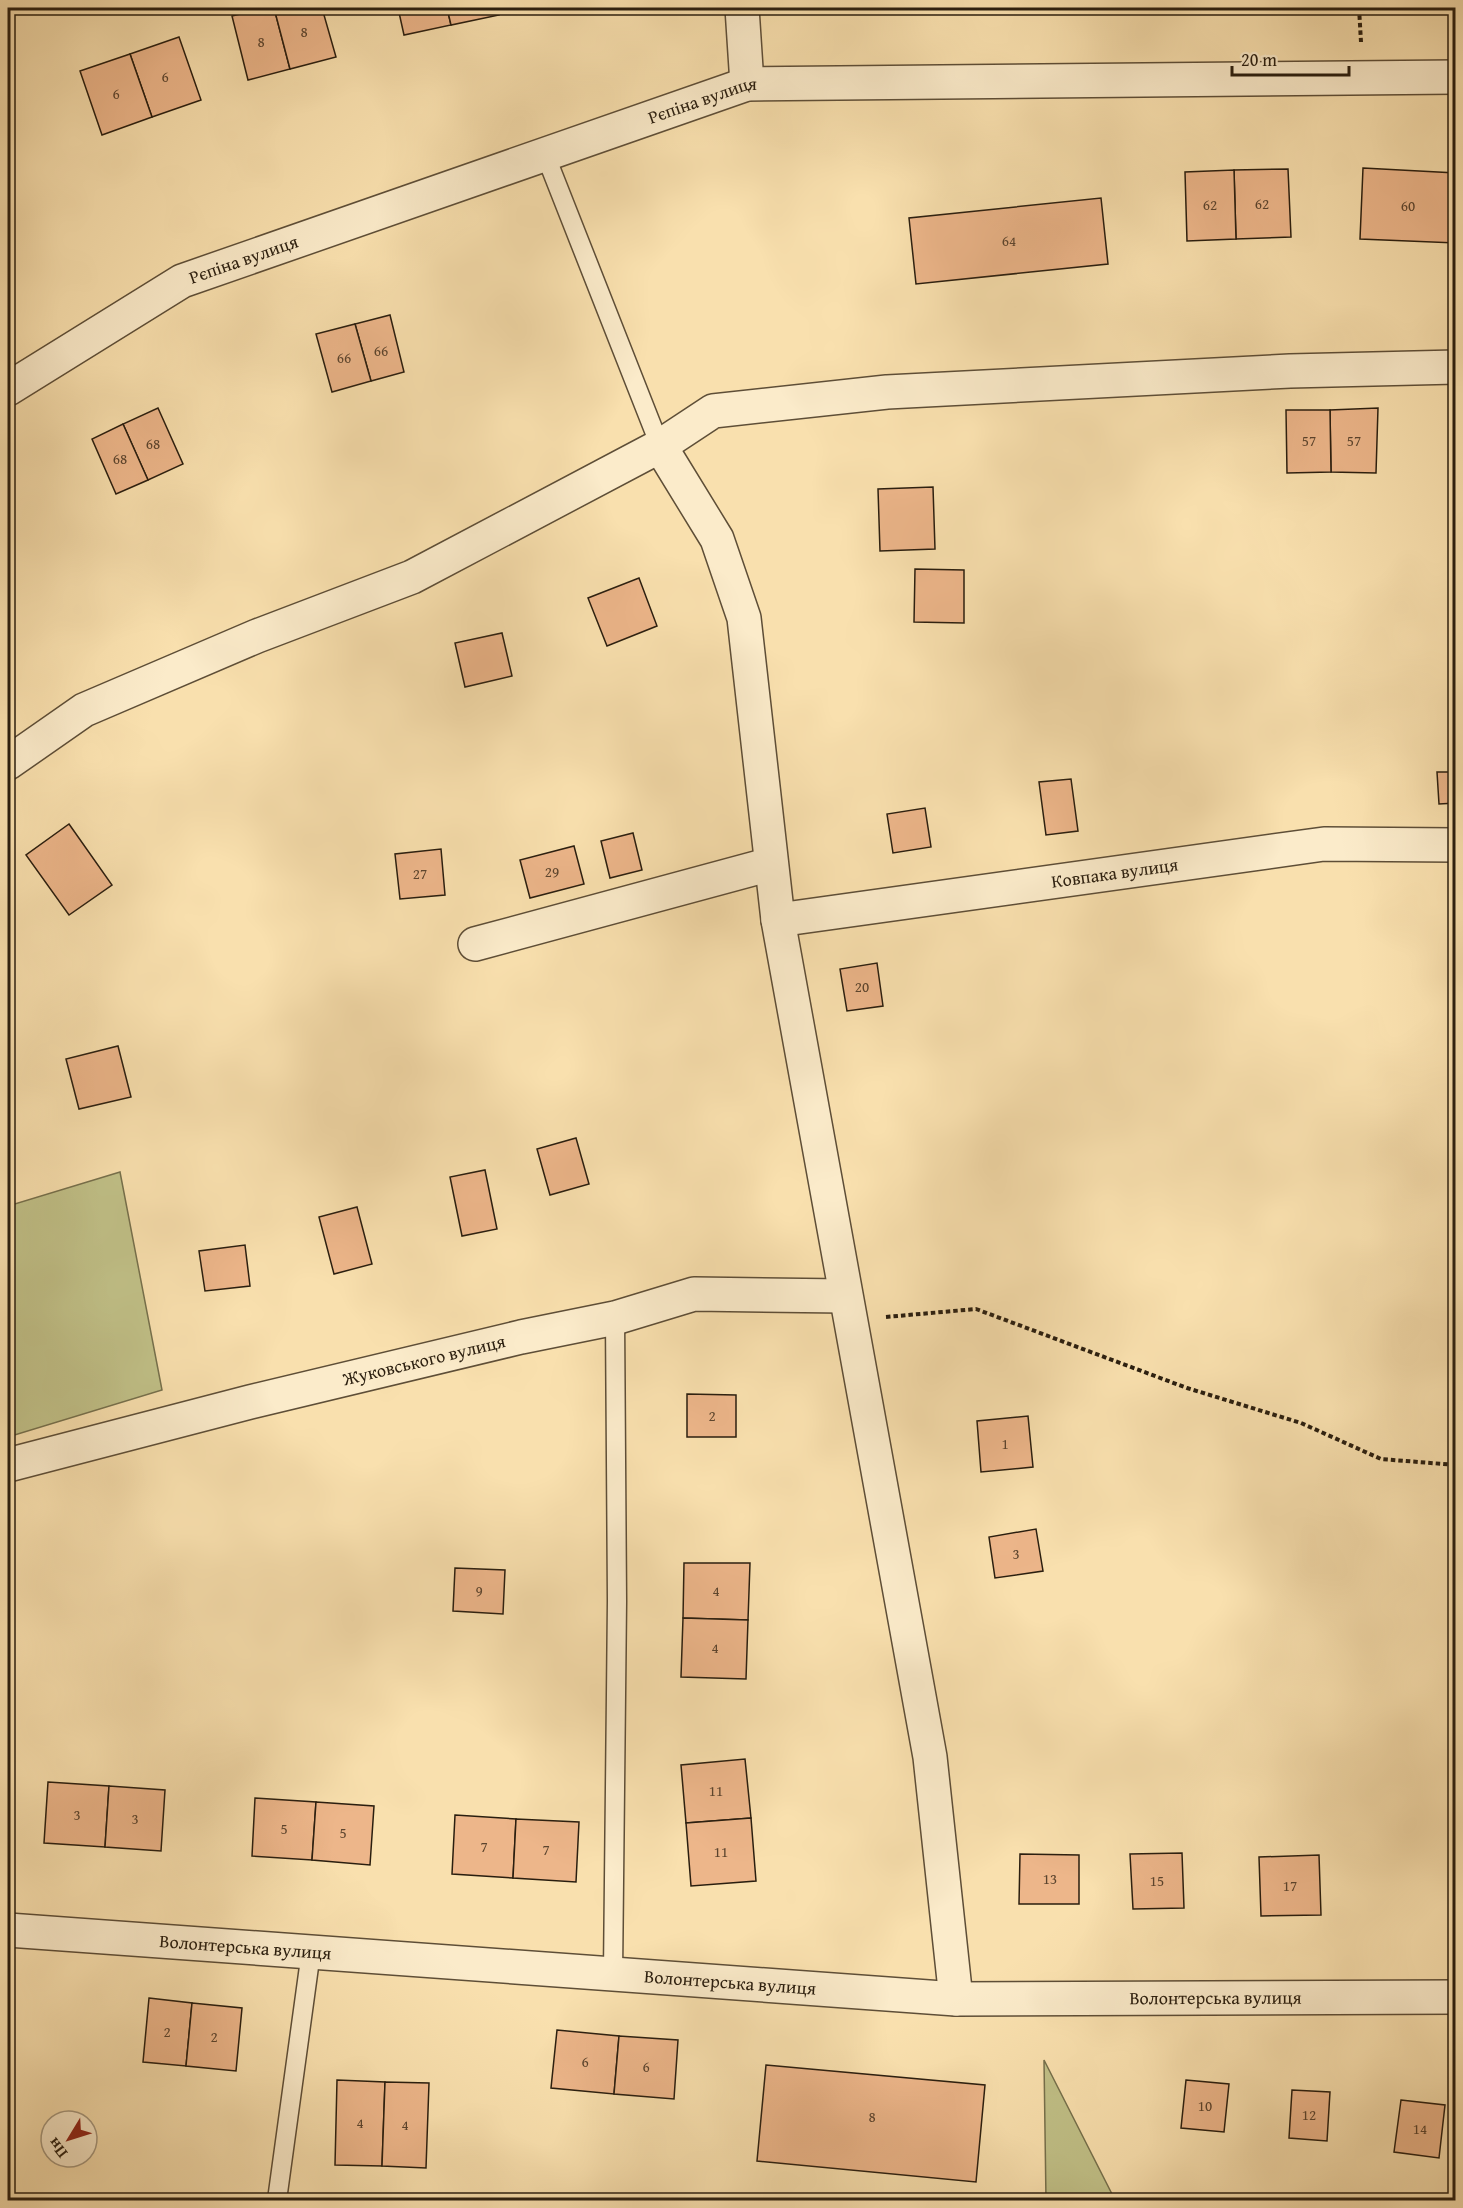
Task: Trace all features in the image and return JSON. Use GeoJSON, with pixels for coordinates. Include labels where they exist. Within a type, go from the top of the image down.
{"type":"FeatureCollection","features":[{"type":"Feature","properties":{"kind":"street"},"geometry":{"type":"LineString","coordinates":[[742,8],[747,84]]}},
{"type":"Feature","properties":{"kind":"street","name":"Рєпіна вулиця"},"geometry":{"type":"LineString","coordinates":[[8,389],[182,281],[747,84],[1455,77]]}},
{"type":"Feature","properties":{"kind":"street"},"geometry":{"type":"LineString","coordinates":[[8,763],[84,710],[257,636],[412,576],[660,446],[713,411],[887,392],[1290,371],[1455,368]]}},
{"type":"Feature","properties":{"kind":"street"},"geometry":{"type":"LineString","coordinates":[[660,446],[717,539],[744,618],[778,920],[930,1756],[956,1999]]}},
{"type":"Feature","properties":{"kind":"street","name":"Ковпака вулиця"},"geometry":{"type":"LineString","coordinates":[[778,920],[1324,844],[1455,845]]}},
{"type":"Feature","properties":{"kind":"street"},"geometry":{"type":"LineString","coordinates":[[475,944],[771,864]]}},
{"type":"Feature","properties":{"kind":"street","name":"Жуковського вулиця"},"geometry":{"type":"LineString","coordinates":[[8,1465],[284,1394],[521,1337],[615,1318],[694,1294],[847,1308]]}},
{"type":"Feature","properties":{"kind":"street","name":"Волонтерська вулиця"},"geometry":{"type":"LineString","coordinates":[[8,1930],[956,1999],[1455,1997]]}},
{"type":"Feature","properties":{"kind":"lane"},"geometry":{"type":"LineString","coordinates":[[545,154],[660,446]]}},
{"type":"Feature","properties":{"kind":"lane"},"geometry":{"type":"LineString","coordinates":[[613,1974],[617,1601],[615,1318]]}},
{"type":"Feature","properties":{"kind":"lane"},"geometry":{"type":"LineString","coordinates":[[277,2200],[311,1952]]}},
{"type":"Feature","properties":{"kind":"path"},"geometry":{"type":"LineString","coordinates":[[847,1308],[976,1309],[1187,1388],[1301,1423],[1381,1459],[1455,1465]]}},
{"type":"Feature","properties":{"kind":"green space"},"geometry":{"type":"Polygon","coordinates":[[[120,1172],[162,1390],[8,1437],[8,1206],[120,1172]]]}},
{"type":"Feature","properties":{"kind":"green space"},"geometry":{"type":"Polygon","coordinates":[[[1044,2060],[1115,2200],[1046,2200],[1044,2060]]]}},
{"type":"Feature","properties":{"kind":"building"},"geometry":{"type":"Polygon","coordinates":[[[264,8],[274,8],[290,69],[248,80],[232,16],[264,8]]]}},
{"type":"Feature","properties":{"kind":"building"},"geometry":{"type":"Polygon","coordinates":[[[274,8],[322,8],[336,57],[290,69],[274,8]]]}},
{"type":"Feature","properties":{"kind":"building"},"geometry":{"type":"Polygon","coordinates":[[[398,8],[447,8],[451,25],[404,35],[398,8]]]}},
{"type":"Feature","properties":{"kind":"building"},"geometry":{"type":"Polygon","coordinates":[[[447,8],[497,8],[499,15],[451,25],[447,8]]]}},
{"type":"Feature","properties":{"kind":"building"},"geometry":{"type":"Polygon","coordinates":[[[179,37],[201,100],[152,117],[130,54],[179,37]]]}},
{"type":"Feature","properties":{"kind":"building"},"geometry":{"type":"Polygon","coordinates":[[[130,54],[152,117],[102,135],[80,71],[130,54]]]}},
{"type":"Feature","properties":{"kind":"building"},"geometry":{"type":"Polygon","coordinates":[[[1363,168],[1456,173],[1456,243],[1360,239],[1363,168]]]}},
{"type":"Feature","properties":{"kind":"building"},"geometry":{"type":"Polygon","coordinates":[[[1288,169],[1291,237],[1236,239],[1234,170],[1288,169]]]}},
{"type":"Feature","properties":{"kind":"building"},"geometry":{"type":"Polygon","coordinates":[[[1234,170],[1236,239],[1187,241],[1185,172],[1234,170]]]}},
{"type":"Feature","properties":{"kind":"building"},"geometry":{"type":"Polygon","coordinates":[[[1101,198],[1108,264],[916,284],[909,218],[1101,198]]]}},
{"type":"Feature","properties":{"kind":"building"},"geometry":{"type":"Polygon","coordinates":[[[390,315],[404,372],[371,381],[355,324],[390,315]]]}},
{"type":"Feature","properties":{"kind":"building"},"geometry":{"type":"Polygon","coordinates":[[[355,324],[371,381],[332,392],[316,334],[355,324]]]}},
{"type":"Feature","properties":{"kind":"building"},"geometry":{"type":"Polygon","coordinates":[[[158,408],[183,464],[148,480],[123,424],[158,408]]]}},
{"type":"Feature","properties":{"kind":"building"},"geometry":{"type":"Polygon","coordinates":[[[1378,408],[1376,473],[1331,472],[1330,410],[1378,408]]]}},
{"type":"Feature","properties":{"kind":"building"},"geometry":{"type":"Polygon","coordinates":[[[1286,410],[1330,410],[1331,472],[1287,473],[1286,410]]]}},
{"type":"Feature","properties":{"kind":"building"},"geometry":{"type":"Polygon","coordinates":[[[1455,417],[1456,479],[1452,479],[1455,417]]]}},
{"type":"Feature","properties":{"kind":"building"},"geometry":{"type":"Polygon","coordinates":[[[123,424],[148,480],[116,494],[92,439],[123,424]]]}},
{"type":"Feature","properties":{"kind":"building"},"geometry":{"type":"Polygon","coordinates":[[[933,487],[935,549],[880,551],[878,489],[933,487]]]}},
{"type":"Feature","properties":{"kind":"building"},"geometry":{"type":"Polygon","coordinates":[[[915,569],[964,570],[964,623],[914,622],[915,569]]]}},
{"type":"Feature","properties":{"kind":"building"},"geometry":{"type":"Polygon","coordinates":[[[639,578],[657,626],[607,646],[588,598],[639,578]]]}},
{"type":"Feature","properties":{"kind":"building"},"geometry":{"type":"Polygon","coordinates":[[[502,633],[512,676],[465,687],[455,643],[502,633]]]}},
{"type":"Feature","properties":{"kind":"building"},"geometry":{"type":"Polygon","coordinates":[[[1437,772],[1456,772],[1456,803],[1439,804],[1437,772]]]}},
{"type":"Feature","properties":{"kind":"building"},"geometry":{"type":"Polygon","coordinates":[[[1071,779],[1078,831],[1046,835],[1039,782],[1071,779]]]}},
{"type":"Feature","properties":{"kind":"building"},"geometry":{"type":"Polygon","coordinates":[[[925,808],[931,847],[893,853],[887,814],[925,808]]]}},
{"type":"Feature","properties":{"kind":"building"},"geometry":{"type":"Polygon","coordinates":[[[69,824],[112,885],[69,915],[26,855],[69,824]]]}},
{"type":"Feature","properties":{"kind":"building"},"geometry":{"type":"Polygon","coordinates":[[[633,833],[642,870],[610,878],[601,841],[633,833]]]}},
{"type":"Feature","properties":{"kind":"building"},"geometry":{"type":"Polygon","coordinates":[[[574,846],[584,884],[530,898],[520,860],[574,846]]]}},
{"type":"Feature","properties":{"kind":"building"},"geometry":{"type":"Polygon","coordinates":[[[441,849],[445,895],[400,899],[395,854],[441,849]]]}},
{"type":"Feature","properties":{"kind":"building"},"geometry":{"type":"Polygon","coordinates":[[[877,963],[883,1006],[847,1011],[840,969],[877,963]]]}},
{"type":"Feature","properties":{"kind":"building"},"geometry":{"type":"Polygon","coordinates":[[[118,1046],[131,1097],[79,1109],[66,1059],[118,1046]]]}},
{"type":"Feature","properties":{"kind":"building"},"geometry":{"type":"Polygon","coordinates":[[[576,1138],[589,1184],[550,1195],[537,1149],[576,1138]]]}},
{"type":"Feature","properties":{"kind":"building"},"geometry":{"type":"Polygon","coordinates":[[[485,1170],[497,1229],[462,1236],[450,1177],[485,1170]]]}},
{"type":"Feature","properties":{"kind":"building"},"geometry":{"type":"Polygon","coordinates":[[[357,1207],[372,1264],[334,1274],[319,1217],[357,1207]]]}},
{"type":"Feature","properties":{"kind":"building"},"geometry":{"type":"Polygon","coordinates":[[[245,1245],[250,1286],[205,1291],[199,1251],[245,1245]]]}},
{"type":"Feature","properties":{"kind":"building"},"geometry":{"type":"Polygon","coordinates":[[[687,1394],[736,1395],[736,1437],[687,1437],[687,1394]]]}},
{"type":"Feature","properties":{"kind":"building"},"geometry":{"type":"Polygon","coordinates":[[[1028,1416],[1033,1467],[981,1472],[977,1421],[1028,1416]]]}},
{"type":"Feature","properties":{"kind":"building"},"geometry":{"type":"Polygon","coordinates":[[[1036,1529],[1043,1571],[995,1578],[989,1537],[1036,1529]]]}},
{"type":"Feature","properties":{"kind":"building"},"geometry":{"type":"Polygon","coordinates":[[[684,1563],[750,1563],[748,1620],[683,1618],[684,1563]]]}},
{"type":"Feature","properties":{"kind":"building"},"geometry":{"type":"Polygon","coordinates":[[[455,1568],[505,1570],[503,1614],[453,1611],[455,1568]]]}},
{"type":"Feature","properties":{"kind":"building"},"geometry":{"type":"Polygon","coordinates":[[[683,1618],[748,1620],[746,1679],[681,1677],[683,1618]]]}},
{"type":"Feature","properties":{"kind":"building"},"geometry":{"type":"Polygon","coordinates":[[[745,1759],[751,1818],[686,1823],[681,1765],[745,1759]]]}},
{"type":"Feature","properties":{"kind":"building"},"geometry":{"type":"Polygon","coordinates":[[[48,1782],[109,1786],[105,1847],[44,1843],[48,1782]]]}},
{"type":"Feature","properties":{"kind":"building"},"geometry":{"type":"Polygon","coordinates":[[[109,1786],[165,1790],[161,1851],[105,1847],[109,1786]]]}},
{"type":"Feature","properties":{"kind":"building"},"geometry":{"type":"Polygon","coordinates":[[[255,1798],[316,1802],[312,1860],[252,1856],[255,1798]]]}},
{"type":"Feature","properties":{"kind":"building"},"geometry":{"type":"Polygon","coordinates":[[[316,1802],[374,1806],[370,1865],[312,1860],[316,1802]]]}},
{"type":"Feature","properties":{"kind":"building"},"geometry":{"type":"Polygon","coordinates":[[[455,1815],[516,1819],[513,1878],[452,1874],[455,1815]]]}},
{"type":"Feature","properties":{"kind":"building"},"geometry":{"type":"Polygon","coordinates":[[[751,1818],[756,1881],[691,1886],[686,1823],[751,1818]]]}},
{"type":"Feature","properties":{"kind":"building"},"geometry":{"type":"Polygon","coordinates":[[[516,1819],[579,1822],[576,1882],[513,1878],[516,1819]]]}},
{"type":"Feature","properties":{"kind":"building"},"geometry":{"type":"Polygon","coordinates":[[[1182,1853],[1184,1908],[1133,1909],[1130,1854],[1182,1853]]]}},
{"type":"Feature","properties":{"kind":"building"},"geometry":{"type":"Polygon","coordinates":[[[1020,1854],[1079,1855],[1079,1904],[1019,1904],[1020,1854]]]}},
{"type":"Feature","properties":{"kind":"building"},"geometry":{"type":"Polygon","coordinates":[[[1319,1855],[1321,1915],[1261,1916],[1259,1857],[1319,1855]]]}},
{"type":"Feature","properties":{"kind":"building"},"geometry":{"type":"Polygon","coordinates":[[[149,1998],[192,2003],[186,2066],[143,2062],[149,1998]]]}},
{"type":"Feature","properties":{"kind":"building"},"geometry":{"type":"Polygon","coordinates":[[[192,2003],[242,2008],[236,2071],[186,2066],[192,2003]]]}},
{"type":"Feature","properties":{"kind":"building"},"geometry":{"type":"Polygon","coordinates":[[[557,2030],[619,2036],[614,2094],[551,2088],[557,2030]]]}},
{"type":"Feature","properties":{"kind":"building"},"geometry":{"type":"Polygon","coordinates":[[[619,2036],[678,2040],[674,2099],[614,2094],[619,2036]]]}},
{"type":"Feature","properties":{"kind":"building"},"geometry":{"type":"Polygon","coordinates":[[[766,2065],[985,2085],[976,2182],[757,2161],[766,2065]]]}},
{"type":"Feature","properties":{"kind":"building"},"geometry":{"type":"Polygon","coordinates":[[[337,2080],[385,2082],[382,2166],[335,2165],[337,2080]]]}},
{"type":"Feature","properties":{"kind":"building"},"geometry":{"type":"Polygon","coordinates":[[[1186,2080],[1229,2084],[1224,2132],[1181,2128],[1186,2080]]]}},
{"type":"Feature","properties":{"kind":"building"},"geometry":{"type":"Polygon","coordinates":[[[385,2082],[429,2083],[426,2168],[382,2166],[385,2082]]]}},
{"type":"Feature","properties":{"kind":"building"},"geometry":{"type":"Polygon","coordinates":[[[1292,2090],[1330,2092],[1327,2141],[1289,2138],[1292,2090]]]}},
{"type":"Feature","properties":{"kind":"building"},"geometry":{"type":"Polygon","coordinates":[[[1401,2100],[1445,2105],[1439,2158],[1394,2152],[1401,2100]]]}}]}
